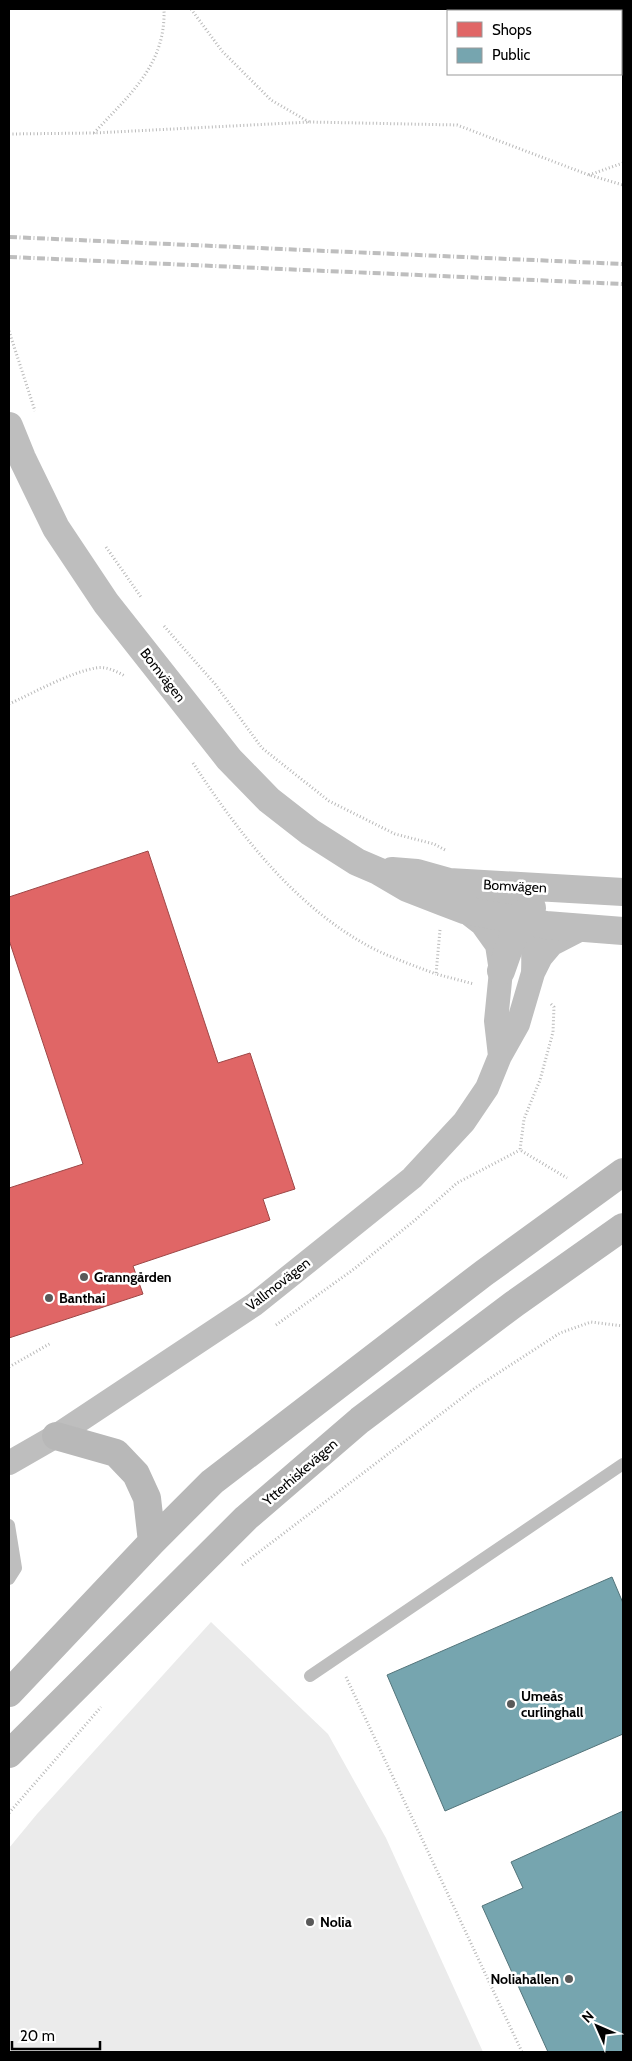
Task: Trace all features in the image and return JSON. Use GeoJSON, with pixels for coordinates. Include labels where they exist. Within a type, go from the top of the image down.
{"type":"FeatureCollection","features":[{"type":"Feature","properties":{"kind":"main road"},"geometry":{"type":"LineString","coordinates":[[9,1693],[152,1542],[212,1482],[484,1273],[623,1172]]}},
{"type":"Feature","properties":{"kind":"main road","name":"Ytterhiskevägen"},"geometry":{"type":"LineString","coordinates":[[9,1754],[246,1518],[360,1420],[514,1304],[623,1227]]}},
{"type":"Feature","properties":{"kind":"main road"},"geometry":{"type":"LineString","coordinates":[[56,1436],[116,1453],[136,1474],[147,1498],[152,1542]]}},
{"type":"Feature","properties":{"kind":"street","name":"Bomvägen"},"geometry":{"type":"LineString","coordinates":[[9,426],[22,458],[56,528],[106,603],[229,759],[269,800],[310,832],[357,862],[378,870],[407,888],[455,894],[623,892]]}},
{"type":"Feature","properties":{"kind":"street","name":"Bomvägen"},"geometry":{"type":"LineString","coordinates":[[455,894],[524,919],[583,928],[623,931]]}},
{"type":"Feature","properties":{"kind":"street","name":"Vallmovägen"},"geometry":{"type":"LineString","coordinates":[[455,894],[482,924],[497,945],[500,981],[496,1021],[500,1056]]}},
{"type":"Feature","properties":{"kind":"street","name":"Bomvägen"},"geometry":{"type":"LineString","coordinates":[[524,919],[532,908],[545,906],[623,910]]}},
{"type":"Feature","properties":{"kind":"street","name":"Vallmovägen"},"geometry":{"type":"LineString","coordinates":[[524,919],[534,953],[530,983]]}},
{"type":"Feature","properties":{"kind":"street"},"geometry":{"type":"LineString","coordinates":[[500,981],[524,919]]}},
{"type":"Feature","properties":{"kind":"street","name":"Vallmovägen"},"geometry":{"type":"LineString","coordinates":[[9,1463],[56,1436],[255,1304],[412,1178],[464,1122],[487,1088],[500,1056],[518,1024],[540,957],[552,944],[583,928]]}},
{"type":"Feature","properties":{"kind":"lane"},"geometry":{"type":"LineString","coordinates":[[310,1676],[623,1464]]}},
{"type":"Feature","properties":{"kind":"lane"},"geometry":{"type":"LineString","coordinates":[[9,1525],[16,1568],[9,1579]]}},
{"type":"Feature","properties":{"kind":"path"},"geometry":{"type":"LineString","coordinates":[[94,133],[143,79],[158,48],[164,21],[164,9]]}},
{"type":"Feature","properties":{"kind":"path"},"geometry":{"type":"LineString","coordinates":[[191,9],[222,51],[271,100],[310,122]]}},
{"type":"Feature","properties":{"kind":"path"},"geometry":{"type":"LineString","coordinates":[[9,134],[46,135],[310,122],[457,125],[589,175],[623,185]]}},
{"type":"Feature","properties":{"kind":"path"},"geometry":{"type":"LineString","coordinates":[[589,175],[623,163]]}},
{"type":"Feature","properties":{"kind":"path"},"geometry":{"type":"LineString","coordinates":[[9,331],[36,412]]}},
{"type":"Feature","properties":{"kind":"path"},"geometry":{"type":"LineString","coordinates":[[104,544],[142,598]]}},
{"type":"Feature","properties":{"kind":"path"},"geometry":{"type":"LineString","coordinates":[[158,619],[215,684],[262,748],[329,801],[395,834],[444,848],[451,855],[454,864],[455,894],[436,974]]}},
{"type":"Feature","properties":{"kind":"path"},"geometry":{"type":"LineString","coordinates":[[9,704],[63,679],[97,667],[112,669],[128,678]]}},
{"type":"Feature","properties":{"kind":"path"},"geometry":{"type":"LineString","coordinates":[[188,756],[220,805],[287,885],[324,917],[372,948],[436,974],[500,981]]}},
{"type":"Feature","properties":{"kind":"path"},"geometry":{"type":"LineString","coordinates":[[530,983],[554,1007],[554,1032],[540,1080],[524,1120],[520,1150],[569,1179]]}},
{"type":"Feature","properties":{"kind":"path"},"geometry":{"type":"LineString","coordinates":[[239,1567],[476,1388],[560,1333],[591,1322],[623,1326]]}},
{"type":"Feature","properties":{"kind":"path"},"geometry":{"type":"LineString","coordinates":[[9,1367],[51,1343]]}},
{"type":"Feature","properties":{"kind":"path"},"geometry":{"type":"LineString","coordinates":[[337,1658],[522,2052]]}},
{"type":"Feature","properties":{"kind":"path"},"geometry":{"type":"LineString","coordinates":[[9,1813],[105,1702]]}},
{"type":"Feature","properties":{"kind":"shaded area"},"geometry":{"type":"Polygon","coordinates":[[[211,1622],[328,1734],[386,1838],[483,2052],[9,2052],[9,1848],[37,1814],[211,1622]]]}},
{"type":"Feature","properties":{"kind":"building: Shops"},"geometry":{"type":"Polygon","coordinates":[[[148,851],[218,1063],[250,1053],[295,1189],[263,1199],[270,1220],[133,1266],[143,1294],[9,1338],[9,1188],[83,1164],[9,940],[9,897],[148,851]]]}},
{"type":"Feature","properties":{"kind":"building: Public","name":"Umeås curlinghall"},"geometry":{"type":"Polygon","coordinates":[[[612,1577],[623,1603],[623,1734],[445,1811],[387,1675],[612,1577]]]}},
{"type":"Feature","properties":{"kind":"building: Public","name":"Noliahallen"},"geometry":{"type":"Polygon","coordinates":[[[623,1811],[623,2052],[548,2052],[482,1906],[523,1888],[511,1862],[623,1811]]]}},
{"type":"Feature","properties":{"kind":"railway"},"geometry":{"type":"LineString","coordinates":[[9,237],[623,264]]}},
{"type":"Feature","properties":{"kind":"railway"},"geometry":{"type":"LineString","coordinates":[[9,257],[623,284]]}},
{"type":"Feature","properties":{"kind":"place","name":"Granngården"},"geometry":{"type":"Point","coordinates":[84,1277]}},
{"type":"Feature","properties":{"kind":"place","name":"Banthai"},"geometry":{"type":"Point","coordinates":[49,1298]}},
{"type":"Feature","properties":{"kind":"place","name":"Umeås curlinghall"},"geometry":{"type":"Point","coordinates":[511,1704]}},
{"type":"Feature","properties":{"kind":"place","name":"Nolia"},"geometry":{"type":"Point","coordinates":[310,1922]}},
{"type":"Feature","properties":{"kind":"place","name":"Noliahallen"},"geometry":{"type":"Point","coordinates":[569,1979]}}]}
